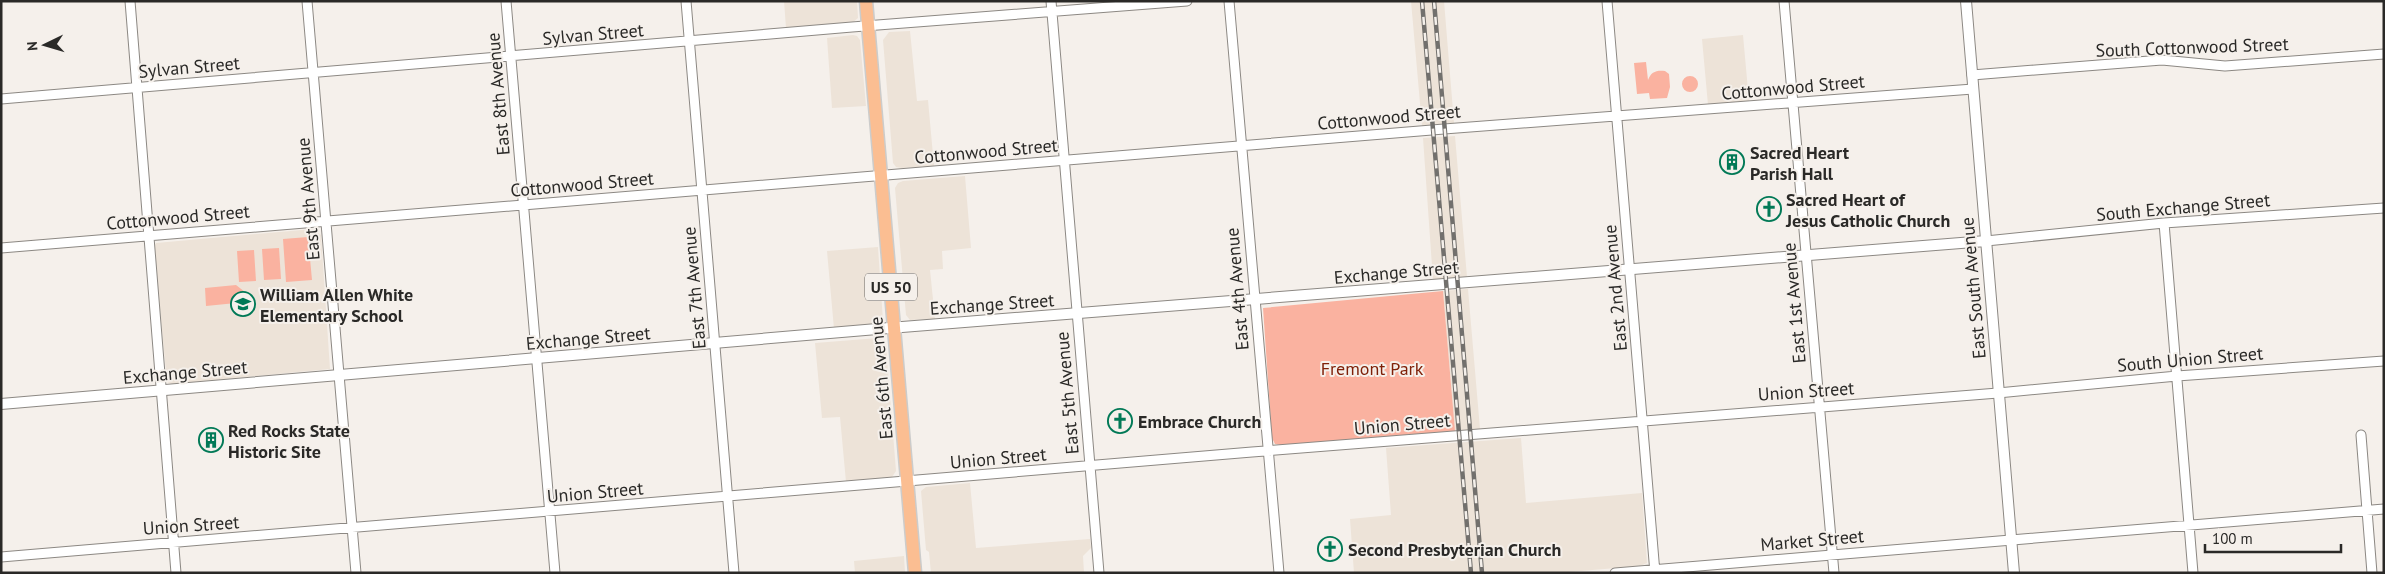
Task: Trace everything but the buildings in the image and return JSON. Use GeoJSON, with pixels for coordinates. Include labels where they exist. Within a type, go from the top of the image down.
{"type":"FeatureCollection","features":[{"type":"Feature","properties":{"kind":"main road","name":"East 6th Avenue"},"geometry":{"type":"LineString","coordinates":[[866,1],[915,573]]}},
{"type":"Feature","properties":{"kind":"street"},"geometry":{"type":"LineString","coordinates":[[130,1],[176,573]]}},
{"type":"Feature","properties":{"kind":"street","name":"East 9th Avenue"},"geometry":{"type":"LineString","coordinates":[[307,1],[356,573]]}},
{"type":"Feature","properties":{"kind":"street","name":"East 8th Avenue"},"geometry":{"type":"LineString","coordinates":[[506,1],[555,573]]}},
{"type":"Feature","properties":{"kind":"street","name":"East 7th Avenue"},"geometry":{"type":"LineString","coordinates":[[686,1],[734,573]]}},
{"type":"Feature","properties":{"kind":"street","name":"East 5th Avenue"},"geometry":{"type":"LineString","coordinates":[[1051,1],[1099,573]]}},
{"type":"Feature","properties":{"kind":"street","name":"Sylvan Street"},"geometry":{"type":"LineString","coordinates":[[1,99],[1187,1]]}},
{"type":"Feature","properties":{"kind":"street","name":"East 4th Avenue"},"geometry":{"type":"LineString","coordinates":[[1229,1],[1278,573]]}},
{"type":"Feature","properties":{"kind":"street","name":"East 2nd Avenue"},"geometry":{"type":"LineString","coordinates":[[1607,1],[1654,571]]}},
{"type":"Feature","properties":{"kind":"street","name":"East 1st Avenue"},"geometry":{"type":"LineString","coordinates":[[1784,1],[1834,573]]}},
{"type":"Feature","properties":{"kind":"street","name":"East South Avenue"},"geometry":{"type":"LineString","coordinates":[[1966,1],[2014,573]]}},
{"type":"Feature","properties":{"kind":"street","name":"South Cottonwood Street"},"geometry":{"type":"LineString","coordinates":[[1972,75],[2162,60],[2225,66],[2384,54]]}},
{"type":"Feature","properties":{"kind":"street","name":"Cottonwood Street"},"geometry":{"type":"LineString","coordinates":[[1,248],[1064,160],[1973,89]]}},
{"type":"Feature","properties":{"kind":"street","name":"South Exchange Street"},"geometry":{"type":"LineString","coordinates":[[1986,240],[2164,223],[2384,208]]}},
{"type":"Feature","properties":{"kind":"street"},"geometry":{"type":"LineString","coordinates":[[2164,223],[2193,573]]}},
{"type":"Feature","properties":{"kind":"street","name":"Exchange Street"},"geometry":{"type":"LineString","coordinates":[[1,404],[894,328],[1986,240]]}},
{"type":"Feature","properties":{"kind":"street","name":"South Union Street"},"geometry":{"type":"LineString","coordinates":[[1998,393],[2176,376],[2384,361]]}},
{"type":"Feature","properties":{"kind":"street","name":"Union Street"},"geometry":{"type":"LineString","coordinates":[[1,557],[1642,420],[1998,393]]}},
{"type":"Feature","properties":{"kind":"street"},"geometry":{"type":"LineString","coordinates":[[2361,435],[2372,573]]}},
{"type":"Feature","properties":{"kind":"street","name":"Market Street"},"geometry":{"type":"LineString","coordinates":[[1615,573],[2384,509]]}},
{"type":"Feature","properties":{"kind":"shaded area"},"geometry":{"type":"Polygon","coordinates":[[[784,1],[857,1],[858,18],[852,23],[786,28],[784,1]]]}},
{"type":"Feature","properties":{"kind":"shaded area"},"geometry":{"type":"Polygon","coordinates":[[[1411,1],[1444,1],[1454,123],[1422,126],[1411,1]]]}},
{"type":"Feature","properties":{"kind":"shaded area"},"geometry":{"type":"Polygon","coordinates":[[[910,31],[917,101],[928,100],[934,166],[902,168],[896,167],[893,163],[883,40],[889,32],[910,31]]]}},
{"type":"Feature","properties":{"kind":"shaded area"},"geometry":{"type":"Polygon","coordinates":[[[1743,35],[1749,101],[1708,105],[1702,39],[1743,35]]]}},
{"type":"Feature","properties":{"kind":"shaded area"},"geometry":{"type":"Polygon","coordinates":[[[857,36],[860,40],[866,106],[832,108],[827,38],[857,36]]]}},
{"type":"Feature","properties":{"kind":"shaded area"},"geometry":{"type":"Polygon","coordinates":[[[1455,136],[1467,277],[1433,280],[1423,138],[1455,136]]]}},
{"type":"Feature","properties":{"kind":"shaded area"},"geometry":{"type":"Polygon","coordinates":[[[965,176],[971,248],[942,251],[943,269],[930,270],[935,319],[910,320],[906,315],[895,188],[898,183],[903,181],[965,176]]]}},
{"type":"Feature","properties":{"kind":"shaded area","name":"William Allen White Elementary School"},"geometry":{"type":"Polygon","coordinates":[[[313,229],[321,235],[330,369],[172,384],[167,382],[154,247],[156,243],[313,229]]]}},
{"type":"Feature","properties":{"kind":"shaded area"},"geometry":{"type":"Polygon","coordinates":[[[878,247],[883,321],[878,324],[834,329],[827,251],[878,247]]]}},
{"type":"Feature","properties":{"kind":"shaded area"},"geometry":{"type":"Polygon","coordinates":[[[1468,289],[1480,429],[1455,431],[1443,291],[1468,289]]]}},
{"type":"Feature","properties":{"kind":"shaded area"},"geometry":{"type":"Polygon","coordinates":[[[878,338],[883,340],[886,346],[896,471],[892,477],[888,478],[846,482],[840,417],[822,418],[815,343],[878,338]]]}},
{"type":"Feature","properties":{"kind":"shaded area"},"geometry":{"type":"Polygon","coordinates":[[[1521,438],[1526,503],[1642,493],[1647,563],[1640,566],[1557,573],[1354,573],[1350,519],[1391,515],[1386,448],[1521,438]]]}},
{"type":"Feature","properties":{"kind":"shaded area"},"geometry":{"type":"Polygon","coordinates":[[[970,483],[976,548],[1090,539],[1091,548],[1083,556],[1084,573],[931,573],[929,552],[926,550],[921,491],[926,487],[970,483]]]}},
{"type":"Feature","properties":{"kind":"shaded area"},"geometry":{"type":"Polygon","coordinates":[[[904,556],[905,573],[855,573],[854,561],[904,556]]]}},
{"type":"Feature","properties":{"kind":"green space"},"geometry":{"type":"Polygon","coordinates":[[[1646,62],[1648,80],[1652,73],[1656,71],[1665,71],[1669,74],[1670,87],[1667,98],[1650,99],[1649,93],[1637,94],[1634,63],[1646,62]]]}},
{"type":"Feature","properties":{"kind":"green space"},"geometry":{"type":"Polygon","coordinates":[[[1687,76],[1693,76],[1698,81],[1696,90],[1687,92],[1682,87],[1682,81],[1687,76]]]}},
{"type":"Feature","properties":{"kind":"green space"},"geometry":{"type":"Polygon","coordinates":[[[308,237],[312,280],[286,282],[283,239],[308,237]]]}},
{"type":"Feature","properties":{"kind":"green space"},"geometry":{"type":"Polygon","coordinates":[[[279,248],[281,279],[264,280],[262,249],[279,248]]]}},
{"type":"Feature","properties":{"kind":"green space"},"geometry":{"type":"Polygon","coordinates":[[[254,250],[256,281],[239,282],[237,251],[254,250]]]}},
{"type":"Feature","properties":{"kind":"green space"},"geometry":{"type":"Polygon","coordinates":[[[236,285],[245,292],[246,302],[206,306],[205,288],[236,285]]]}},
{"type":"Feature","properties":{"kind":"green space","name":"Fremont Park"},"geometry":{"type":"Polygon","coordinates":[[[1443,291],[1455,431],[1275,444],[1272,438],[1263,308],[1443,291]]]}},
{"type":"Feature","properties":{"kind":"railway"},"geometry":{"type":"LineString","coordinates":[[1422,1],[1471,573]]}},
{"type":"Feature","properties":{"kind":"railway"},"geometry":{"type":"LineString","coordinates":[[1434,1],[1482,573]]}},
{"type":"Feature","properties":{"kind":"place","name":"Sacred Heart Parish Hall"},"geometry":{"type":"Point","coordinates":[1732,162]}},
{"type":"Feature","properties":{"kind":"place","name":"Sacred Heart of Jesus Catholic Church"},"geometry":{"type":"Point","coordinates":[1769,209]}},
{"type":"Feature","properties":{"kind":"place","name":"William Allen White Elementary School"},"geometry":{"type":"Point","coordinates":[243,304]}},
{"type":"Feature","properties":{"kind":"place","name":"Embrace Church"},"geometry":{"type":"Point","coordinates":[1120,421]}},
{"type":"Feature","properties":{"kind":"place","name":"Red Rocks State Historic Site"},"geometry":{"type":"Point","coordinates":[211,440]}},
{"type":"Feature","properties":{"kind":"place","name":"Second Presbyterian Church"},"geometry":{"type":"Point","coordinates":[1330,549]}}]}
